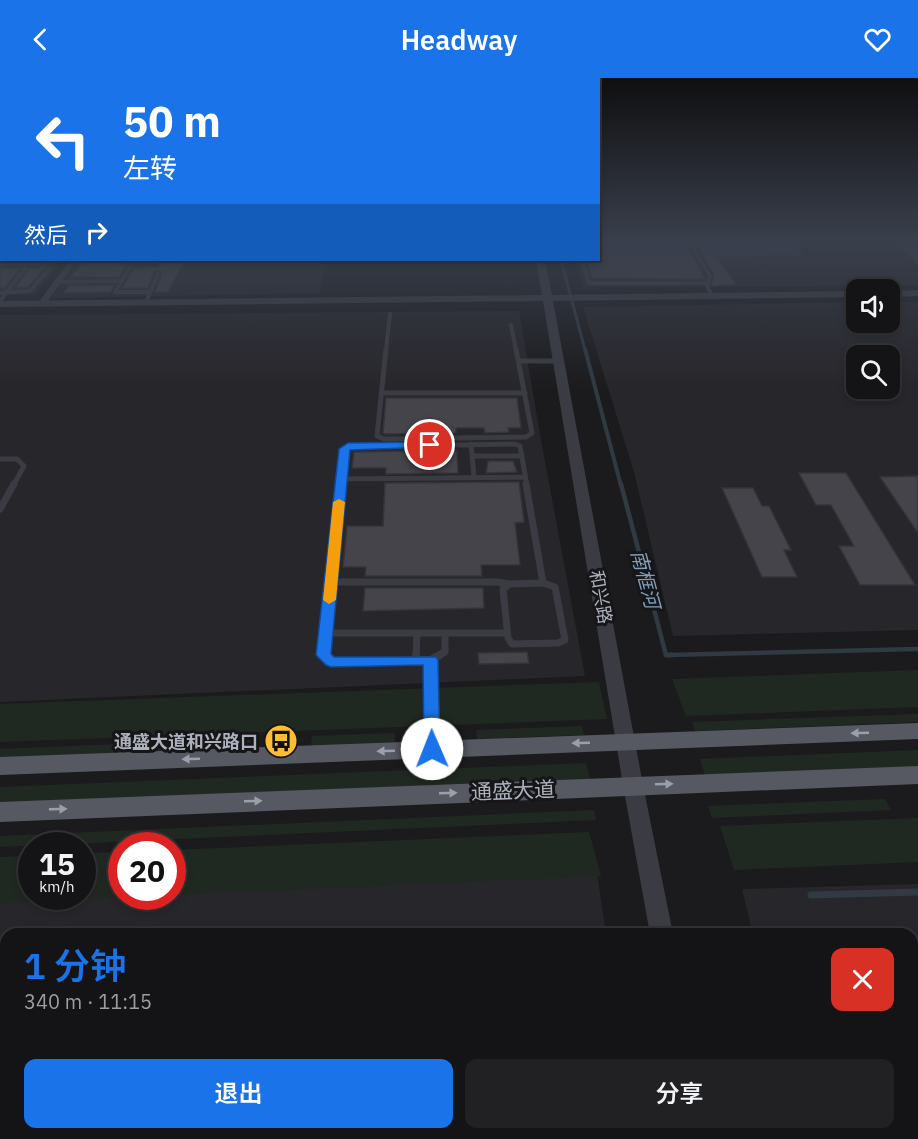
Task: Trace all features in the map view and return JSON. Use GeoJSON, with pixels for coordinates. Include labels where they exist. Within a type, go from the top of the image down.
{"type":"FeatureCollection","features":[{"type":"Feature","properties":{"kind":"main road"},"geometry":{"type":"LineString","coordinates":[[0,766],[918,731]]}},
{"type":"Feature","properties":{"kind":"main road","name":"通盛大道"},"geometry":{"type":"LineString","coordinates":[[0,812],[918,775]]}},
{"type":"Feature","properties":{"kind":"street"},"geometry":{"type":"LineString","coordinates":[[42,303],[51,291]]}},
{"type":"Feature","properties":{"kind":"street","name":"和兴路"},"geometry":{"type":"LineString","coordinates":[[546,291],[633,785],[661,928]]}},
{"type":"Feature","properties":{"kind":"street"},"geometry":{"type":"LineString","coordinates":[[900,294],[918,293]]}},
{"type":"Feature","properties":{"kind":"street"},"geometry":{"type":"LineString","coordinates":[[0,303],[148,297],[548,298],[846,294]]}},
{"type":"Feature","properties":{"kind":"lane"},"geometry":{"type":"LineString","coordinates":[[0,303],[9,291]]}},
{"type":"Feature","properties":{"kind":"lane"},"geometry":{"type":"LineString","coordinates":[[0,293],[30,291]]}},
{"type":"Feature","properties":{"kind":"lane"},"geometry":{"type":"LineString","coordinates":[[116,291],[148,297],[151,291]]}},
{"type":"Feature","properties":{"kind":"lane"},"geometry":{"type":"LineString","coordinates":[[710,291],[712,296]]}},
{"type":"Feature","properties":{"kind":"lane"},"geometry":{"type":"LineString","coordinates":[[390,314],[377,436],[384,439],[526,437],[532,433],[511,325]]}},
{"type":"Feature","properties":{"kind":"lane"},"geometry":{"type":"LineString","coordinates":[[519,362],[559,361]]}},
{"type":"Feature","properties":{"kind":"lane"},"geometry":{"type":"LineString","coordinates":[[381,393],[525,393]]}},
{"type":"Feature","properties":{"kind":"lane"},"geometry":{"type":"LineString","coordinates":[[471,444],[474,477]]}},
{"type":"Feature","properties":{"kind":"lane"},"geometry":{"type":"LineString","coordinates":[[445,633],[445,652],[431,660],[331,662],[324,655],[345,449],[348,447],[471,444],[520,446],[543,583]]}},
{"type":"Feature","properties":{"kind":"lane"},"geometry":{"type":"LineString","coordinates":[[472,456],[522,456]]}},
{"type":"Feature","properties":{"kind":"lane"},"geometry":{"type":"LineString","coordinates":[[0,459],[17,459],[24,466],[0,509]]}},
{"type":"Feature","properties":{"kind":"lane"},"geometry":{"type":"LineString","coordinates":[[342,479],[525,477]]}},
{"type":"Feature","properties":{"kind":"lane"},"geometry":{"type":"LineString","coordinates":[[331,582],[543,583],[555,587],[565,640],[558,643],[512,644],[507,633],[503,589],[510,584]]}},
{"type":"Feature","properties":{"kind":"lane"},"geometry":{"type":"LineString","coordinates":[[326,633],[507,633]]}},
{"type":"Feature","properties":{"kind":"lane"},"geometry":{"type":"LineString","coordinates":[[416,660],[417,633]]}},
{"type":"Feature","properties":{"kind":"lane"},"geometry":{"type":"LineString","coordinates":[[431,660],[432,749]]}},
{"type":"Feature","properties":{"kind":"shaded area"},"geometry":{"type":"Polygon","coordinates":[[[0,291],[38,291],[35,295],[0,295],[0,291]]]}},
{"type":"Feature","properties":{"kind":"shaded area"},"geometry":{"type":"Polygon","coordinates":[[[56,291],[320,291],[319,293],[51,298],[56,291]]]}},
{"type":"Feature","properties":{"kind":"shaded area"},"geometry":{"type":"Polygon","coordinates":[[[846,302],[846,333],[900,333],[900,302],[918,302],[918,630],[673,636],[634,472],[583,307],[846,302]]]}},
{"type":"Feature","properties":{"kind":"shaded area"},"geometry":{"type":"Polygon","coordinates":[[[519,311],[585,676],[0,702],[0,315],[519,311]]]}},
{"type":"Feature","properties":{"kind":"shaded area"},"geometry":{"type":"Polygon","coordinates":[[[918,670],[918,707],[686,716],[672,679],[918,670]]]}},
{"type":"Feature","properties":{"kind":"shaded area"},"geometry":{"type":"Polygon","coordinates":[[[599,682],[607,719],[0,742],[0,704],[599,682]]]}},
{"type":"Feature","properties":{"kind":"shaded area"},"geometry":{"type":"Polygon","coordinates":[[[918,714],[918,722],[695,731],[692,722],[918,714]]]}},
{"type":"Feature","properties":{"kind":"shaded area"},"geometry":{"type":"Polygon","coordinates":[[[582,726],[584,735],[477,739],[476,730],[582,726]]]}},
{"type":"Feature","properties":{"kind":"shaded area"},"geometry":{"type":"Polygon","coordinates":[[[394,733],[395,742],[311,746],[312,736],[394,733]]]}},
{"type":"Feature","properties":{"kind":"shaded area"},"geometry":{"type":"Polygon","coordinates":[[[259,738],[258,748],[0,758],[0,749],[259,738]]]}},
{"type":"Feature","properties":{"kind":"shaded area"},"geometry":{"type":"Polygon","coordinates":[[[918,750],[918,767],[705,775],[700,759],[918,750]]]}},
{"type":"Feature","properties":{"kind":"shaded area"},"geometry":{"type":"Polygon","coordinates":[[[586,763],[590,779],[0,804],[0,787],[586,763]]]}},
{"type":"Feature","properties":{"kind":"shaded area"},"geometry":{"type":"Polygon","coordinates":[[[885,799],[891,810],[712,818],[708,806],[885,799]]]}},
{"type":"Feature","properties":{"kind":"shaded area"},"geometry":{"type":"Polygon","coordinates":[[[594,810],[596,820],[186,839],[186,832],[108,832],[108,842],[96,843],[96,832],[91,832],[594,810]]]}},
{"type":"Feature","properties":{"kind":"shaded area"},"geometry":{"type":"Polygon","coordinates":[[[918,818],[918,862],[734,870],[720,826],[918,818]]]}},
{"type":"Feature","properties":{"kind":"shaded area"},"geometry":{"type":"Polygon","coordinates":[[[589,832],[601,876],[186,894],[186,849],[589,832]]]}},
{"type":"Feature","properties":{"kind":"shaded area"},"geometry":{"type":"Polygon","coordinates":[[[18,835],[18,846],[0,847],[0,836],[18,835]]]}},
{"type":"Feature","properties":{"kind":"shaded area"},"geometry":{"type":"Polygon","coordinates":[[[108,852],[108,898],[96,898],[96,853],[108,852]]]}},
{"type":"Feature","properties":{"kind":"shaded area"},"geometry":{"type":"Polygon","coordinates":[[[18,856],[18,902],[0,903],[0,857],[18,856]]]}},
{"type":"Feature","properties":{"kind":"shaded area"},"geometry":{"type":"Polygon","coordinates":[[[597,873],[605,928],[0,928],[0,895],[18,895],[18,910],[96,910],[96,896],[108,896],[108,910],[186,910],[186,889],[597,873]]]}},
{"type":"Feature","properties":{"kind":"shaded area"},"geometry":{"type":"Polygon","coordinates":[[[918,884],[918,928],[752,928],[742,889],[918,884]]]}},
{"type":"Feature","properties":{"kind":"building"},"geometry":{"type":"Polygon","coordinates":[[[66,291],[112,291],[111,292],[64,293],[66,291]]]}},
{"type":"Feature","properties":{"kind":"building"},"geometry":{"type":"Polygon","coordinates":[[[386,398],[517,398],[521,428],[508,428],[509,432],[485,433],[484,428],[456,428],[456,433],[385,434],[383,433],[386,398]]]}},
{"type":"Feature","properties":{"kind":"building"},"geometry":{"type":"Polygon","coordinates":[[[457,450],[458,473],[386,474],[386,468],[352,468],[354,452],[457,450]]]}},
{"type":"Feature","properties":{"kind":"building"},"geometry":{"type":"Polygon","coordinates":[[[488,461],[513,461],[517,472],[486,473],[488,461]]]}},
{"type":"Feature","properties":{"kind":"building"},"geometry":{"type":"Polygon","coordinates":[[[799,473],[846,473],[915,585],[860,585],[839,546],[854,546],[831,505],[816,505],[799,473]]]}},
{"type":"Feature","properties":{"kind":"building"},"geometry":{"type":"Polygon","coordinates":[[[918,476],[918,533],[880,477],[918,476]]]}},
{"type":"Feature","properties":{"kind":"building"},"geometry":{"type":"Polygon","coordinates":[[[519,482],[524,522],[515,523],[520,565],[481,565],[482,576],[365,576],[366,567],[343,567],[347,526],[383,526],[385,483],[519,482]]]}},
{"type":"Feature","properties":{"kind":"building"},"geometry":{"type":"Polygon","coordinates":[[[722,488],[753,488],[762,506],[769,506],[791,550],[784,550],[797,577],[762,577],[722,488]]]}},
{"type":"Feature","properties":{"kind":"building"},"geometry":{"type":"Polygon","coordinates":[[[365,588],[483,588],[484,608],[363,611],[365,588]]]}},
{"type":"Feature","properties":{"kind":"building"},"geometry":{"type":"Polygon","coordinates":[[[527,652],[529,663],[479,664],[478,653],[527,652]]]}},
{"type":"Feature","properties":{"kind":"waterway","name":"南框河"},"geometry":{"type":"LineString","coordinates":[[569,291],[585,350]]}},
{"type":"Feature","properties":{"kind":"waterway","name":"南框河"},"geometry":{"type":"LineString","coordinates":[[585,349],[621,486]]}},
{"type":"Feature","properties":{"kind":"waterway","name":"南框河"},"geometry":{"type":"LineString","coordinates":[[621,484],[666,655]]}},
{"type":"Feature","properties":{"kind":"waterway","name":"南框河"},"geometry":{"type":"LineString","coordinates":[[666,655],[918,649]]}},
{"type":"Feature","properties":{"kind":"waterway","name":"南框河"},"geometry":{"type":"LineString","coordinates":[[666,655],[672,655]]}},
{"type":"Feature","properties":{"kind":"waterway","name":"南框河"},"geometry":{"type":"LineString","coordinates":[[811,895],[918,892]]}},
{"type":"Feature","properties":{"kind":"slow traffic"},"geometry":{"type":"LineString","coordinates":[[329,600],[339,502]]}},
{"type":"Feature","properties":{"kind":"place","name":"通盛大道和兴路口"},"geometry":{"type":"Point","coordinates":[281,741]}},
{"type":"Feature","properties":{"kind":"route"},"geometry":{"type":"LineString","coordinates":[[430,445],[348,447],[345,449],[324,655],[331,662],[431,660],[432,749]]}}]}
